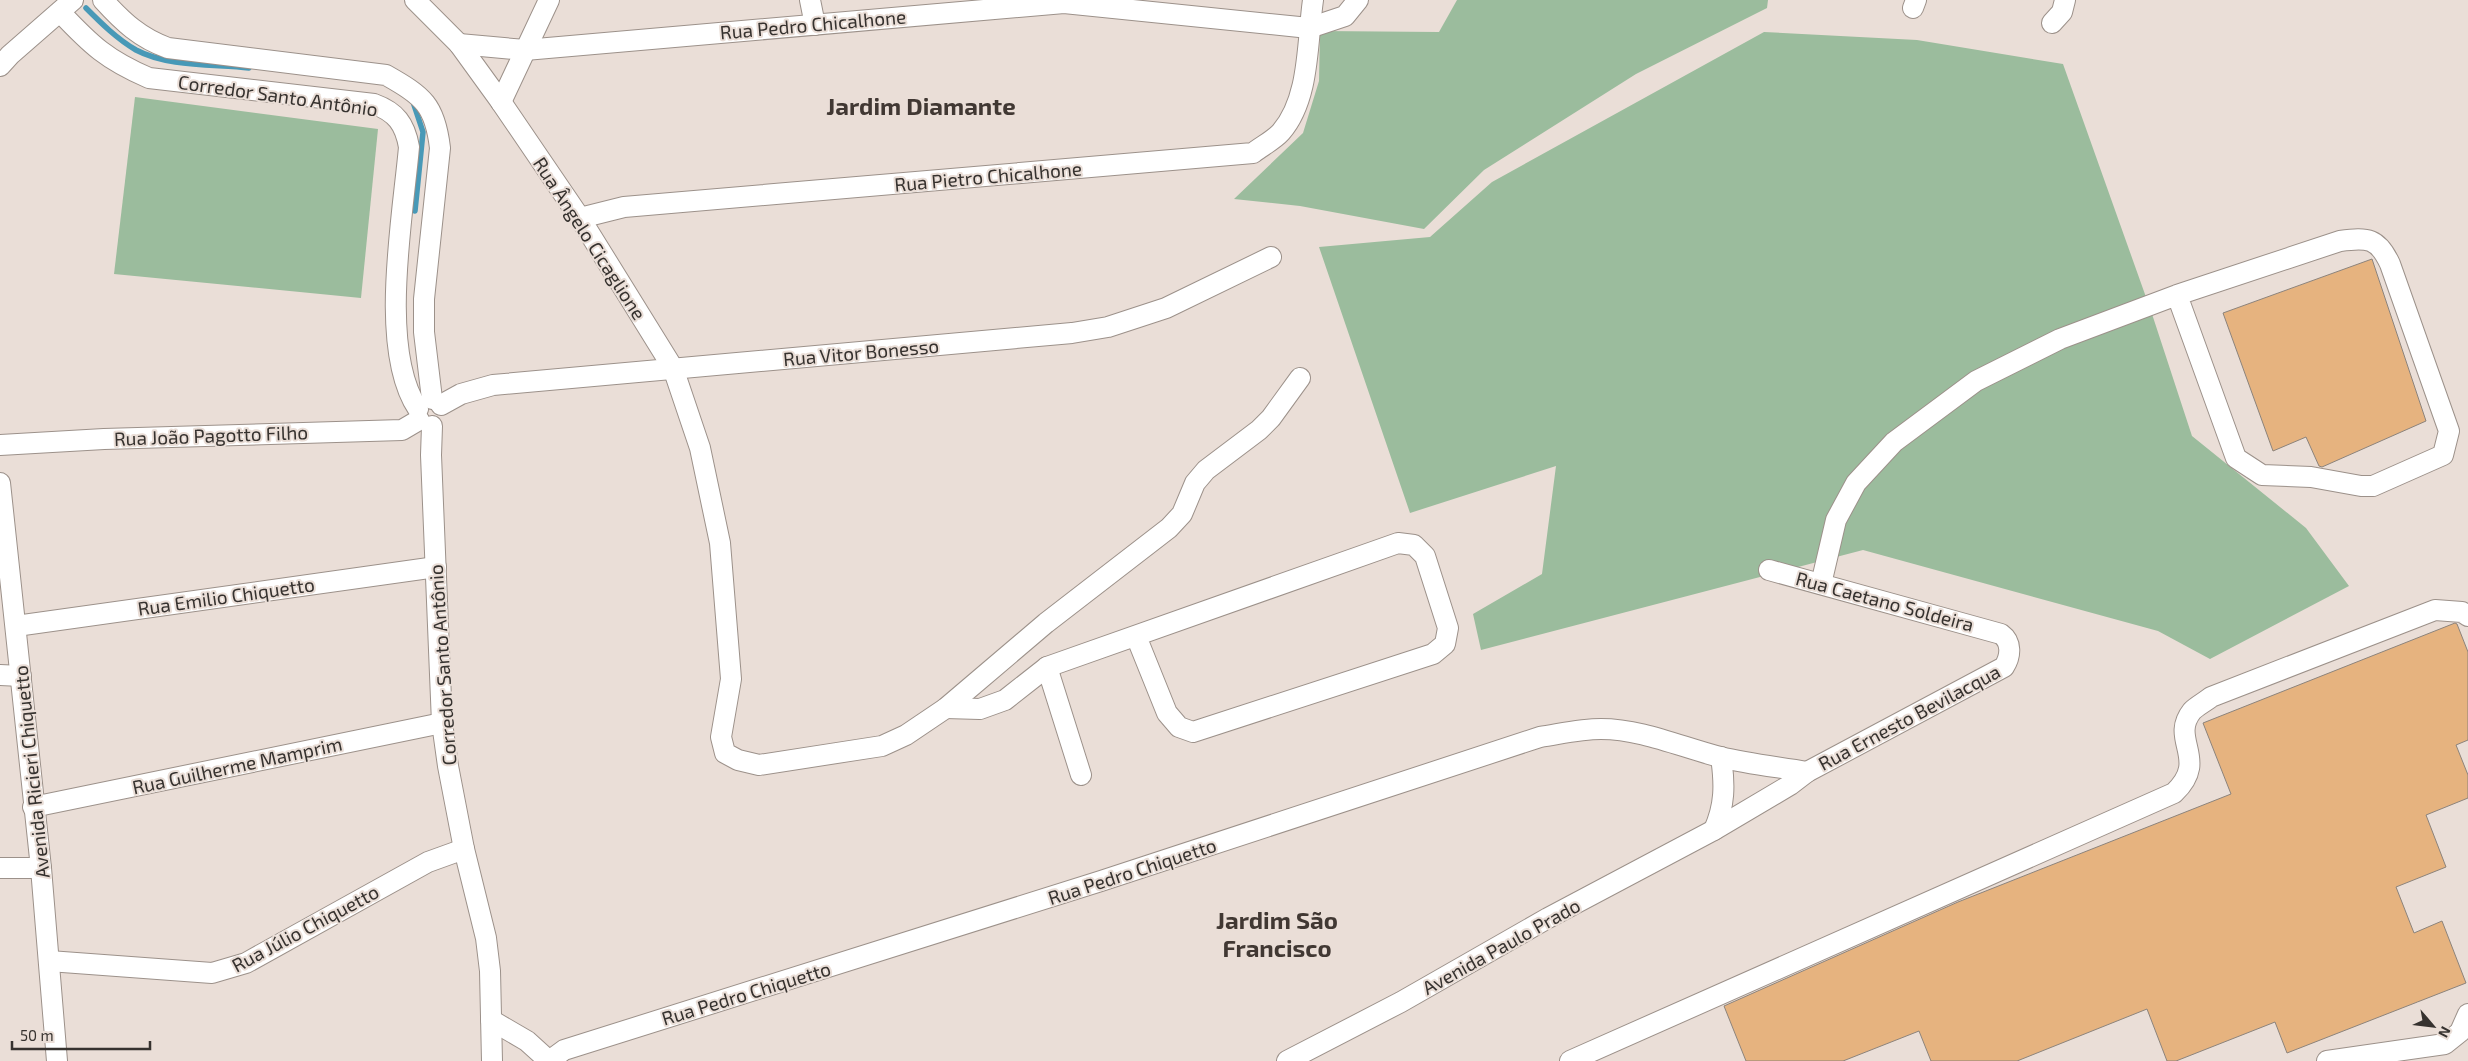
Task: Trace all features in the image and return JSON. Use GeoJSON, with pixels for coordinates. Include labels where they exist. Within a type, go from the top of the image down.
{"type":"FeatureCollection","features":[{"type":"Feature","properties":{"kind":"street","name":"Corredor Santo Antônio"},"geometry":{"type":"LineString","coordinates":[[103,0],[132,31],[148,41],[168,48],[386,76],[407,87],[426,104],[437,123],[440,148],[424,299],[424,332],[442,722],[448,766],[464,849],[486,938],[490,971],[492,1061]]}},
{"type":"Feature","properties":{"kind":"street","name":"Rua Ângelo Cicaglione"},"geometry":{"type":"LineString","coordinates":[[415,0],[459,44],[501,102],[580,218],[673,368],[700,448],[720,544],[731,679],[720,737],[725,753],[738,760],[759,765],[882,746],[906,735],[946,708]]}},
{"type":"Feature","properties":{"kind":"street"},"geometry":{"type":"LineString","coordinates":[[501,102],[549,0]]}},
{"type":"Feature","properties":{"kind":"street"},"geometry":{"type":"LineString","coordinates":[[810,0],[814,25]]}},
{"type":"Feature","properties":{"kind":"street","name":"Rua Pietro Chicalhone"},"geometry":{"type":"LineString","coordinates":[[580,218],[624,207],[1253,153],[1280,133],[1296,108],[1301,96],[1313,0]]}},
{"type":"Feature","properties":{"kind":"street"},"geometry":{"type":"LineString","coordinates":[[1309,28],[1345,16],[1358,0]]}},
{"type":"Feature","properties":{"kind":"street"},"geometry":{"type":"LineString","coordinates":[[2052,23],[2062,12],[2065,0]]}},
{"type":"Feature","properties":{"kind":"street","name":"Rua Pedro Chicalhone"},"geometry":{"type":"LineString","coordinates":[[459,44],[525,50],[1064,3],[1309,28]]}},
{"type":"Feature","properties":{"kind":"street","name":"Corredor Santo Antônio"},"geometry":{"type":"LineString","coordinates":[[67,6],[89,43],[104,56],[120,66],[149,78],[365,102],[388,109],[398,118],[406,129],[409,147],[395,302],[397,344],[403,375],[412,400],[428,412]]}},
{"type":"Feature","properties":{"kind":"street"},"geometry":{"type":"LineString","coordinates":[[0,66],[10,55],[67,6]]}},
{"type":"Feature","properties":{"kind":"street"},"geometry":{"type":"LineString","coordinates":[[1822,584],[1836,520],[1856,483],[1894,442],[1976,381],[2060,339],[2177,296],[2340,240],[2361,238],[2374,242],[2382,248],[2390,264],[2449,431],[2443,455],[2372,486],[2361,486],[2311,477],[2262,475],[2250,468],[2236,458],[2177,296]]}},
{"type":"Feature","properties":{"kind":"street","name":"Rua Vitor Bonesso"},"geometry":{"type":"LineString","coordinates":[[428,412],[462,394],[493,385],[1072,333],[1108,326],[1166,308],[1271,257]]}},
{"type":"Feature","properties":{"kind":"street"},"geometry":{"type":"LineString","coordinates":[[946,708],[1046,623],[1169,528],[1182,514],[1195,483],[1206,470],[1258,430],[1270,418],[1300,378]]}},
{"type":"Feature","properties":{"kind":"street","name":"Rua João Pagotto Filho"},"geometry":{"type":"LineString","coordinates":[[0,445],[124,438],[402,430],[428,412]]}},
{"type":"Feature","properties":{"kind":"street","name":"Avenida Ricieri Chiquetto"},"geometry":{"type":"LineString","coordinates":[[0,483],[41,868],[57,1061]]}},
{"type":"Feature","properties":{"kind":"street"},"geometry":{"type":"LineString","coordinates":[[946,708],[980,709],[1004,700],[1047,667],[1398,543],[1414,545],[1425,556],[1448,628],[1444,644],[1433,654],[1193,732],[1179,727],[1167,713],[1136,636]]}},
{"type":"Feature","properties":{"kind":"street","name":"Rua Emilio Chiquetto"},"geometry":{"type":"LineString","coordinates":[[16,626],[436,567]]}},
{"type":"Feature","properties":{"kind":"street","name":"Rua Caetano Soldeira"},"geometry":{"type":"LineString","coordinates":[[1769,570],[2001,634]]}},
{"type":"Feature","properties":{"kind":"street"},"geometry":{"type":"LineString","coordinates":[[1570,1061],[2174,793],[2184,783],[2191,767],[2183,729],[2192,711],[2211,697],[2435,610],[2462,612],[2468,616]]}},
{"type":"Feature","properties":{"kind":"street","name":"Rua Ernesto Bevilacqua"},"geometry":{"type":"LineString","coordinates":[[1764,801],[1807,772],[2004,667],[2010,652],[2006,638],[2001,634]]}},
{"type":"Feature","properties":{"kind":"street"},"geometry":{"type":"LineString","coordinates":[[1047,667],[1081,775]]}},
{"type":"Feature","properties":{"kind":"street"},"geometry":{"type":"LineString","coordinates":[[0,675],[21,676]]}},
{"type":"Feature","properties":{"kind":"street","name":"Rua Guilherme Mamprim"},"geometry":{"type":"LineString","coordinates":[[33,807],[442,722]]}},
{"type":"Feature","properties":{"kind":"street","name":"Rua Pedro Chiquetto"},"geometry":{"type":"LineString","coordinates":[[549,1061],[564,1050],[1102,881],[1540,737],[1602,729],[1664,741],[1721,757]]}},
{"type":"Feature","properties":{"kind":"street"},"geometry":{"type":"LineString","coordinates":[[1714,830],[1722,810],[1725,791],[1721,757]]}},
{"type":"Feature","properties":{"kind":"street","name":"Rua Ernesto Bevilacqua"},"geometry":{"type":"LineString","coordinates":[[1721,757],[1807,772]]}},
{"type":"Feature","properties":{"kind":"street"},"geometry":{"type":"LineString","coordinates":[[1764,801],[1773,785],[1774,778],[1767,765]]}},
{"type":"Feature","properties":{"kind":"street","name":"Avenida Paulo Prado"},"geometry":{"type":"LineString","coordinates":[[1287,1061],[1401,1002],[1548,918],[1714,830],[1764,801]]}},
{"type":"Feature","properties":{"kind":"street","name":"Rua Júlio Chiquetto"},"geometry":{"type":"LineString","coordinates":[[49,961],[196,972],[227,970],[246,963],[428,862],[464,849]]}},
{"type":"Feature","properties":{"kind":"street"},"geometry":{"type":"LineString","coordinates":[[0,868],[41,868]]}},
{"type":"Feature","properties":{"kind":"street"},"geometry":{"type":"LineString","coordinates":[[2327,1061],[2445,1044],[2460,1032],[2468,1014]]}},
{"type":"Feature","properties":{"kind":"street"},"geometry":{"type":"LineString","coordinates":[[491,1020],[527,1041],[549,1061]]}},
{"type":"Feature","properties":{"kind":"green space"},"geometry":{"type":"Polygon","coordinates":[[[1457,0],[1768,0],[1767,8],[1636,74],[1484,170],[1424,229],[1300,206],[1234,199],[1303,133],[1319,81],[1320,31],[1439,32],[1457,0]]]}},
{"type":"Feature","properties":{"kind":"green space"},"geometry":{"type":"Polygon","coordinates":[[[1764,32],[1917,40],[2063,64],[2152,314],[2192,436],[2306,528],[2349,586],[2210,659],[2158,631],[1863,550],[1481,650],[1473,614],[1542,574],[1556,466],[1410,513],[1319,247],[1430,237],[1492,182],[1764,32]]]}},
{"type":"Feature","properties":{"kind":"green space"},"geometry":{"type":"Polygon","coordinates":[[[135,97],[378,129],[361,298],[114,274],[135,97]]]}},
{"type":"Feature","properties":{"kind":"building"},"geometry":{"type":"Polygon","coordinates":[[[2372,259],[2426,421],[2322,467],[2319,466],[2306,437],[2273,451],[2223,313],[2372,259]]]}},
{"type":"Feature","properties":{"kind":"building"},"geometry":{"type":"Polygon","coordinates":[[[2455,623],[2468,652],[2468,740],[2456,745],[2468,775],[2468,798],[2426,815],[2446,867],[2396,887],[2414,933],[2442,921],[2466,983],[2287,1053],[2275,1022],[2176,1061],[2167,1061],[2147,1009],[2017,1061],[1931,1061],[1919,1031],[1843,1061],[1746,1061],[1724,1006],[1958,902],[2231,794],[2203,723],[2455,623]]]}},
{"type":"Feature","properties":{"kind":"waterway"},"geometry":{"type":"LineString","coordinates":[[86,8],[122,41],[136,50],[149,55],[191,64],[249,68]]}},
{"type":"Feature","properties":{"kind":"waterway"},"geometry":{"type":"LineString","coordinates":[[413,102],[423,132],[415,211]]}},
{"type":"Feature","properties":{"kind":"district","name":"Jardim Diamante"},"geometry":{"type":"Point","coordinates":[921,105]}},
{"type":"Feature","properties":{"kind":"district","name":"Jardim São Francisco"},"geometry":{"type":"Point","coordinates":[1277,933]}}]}
